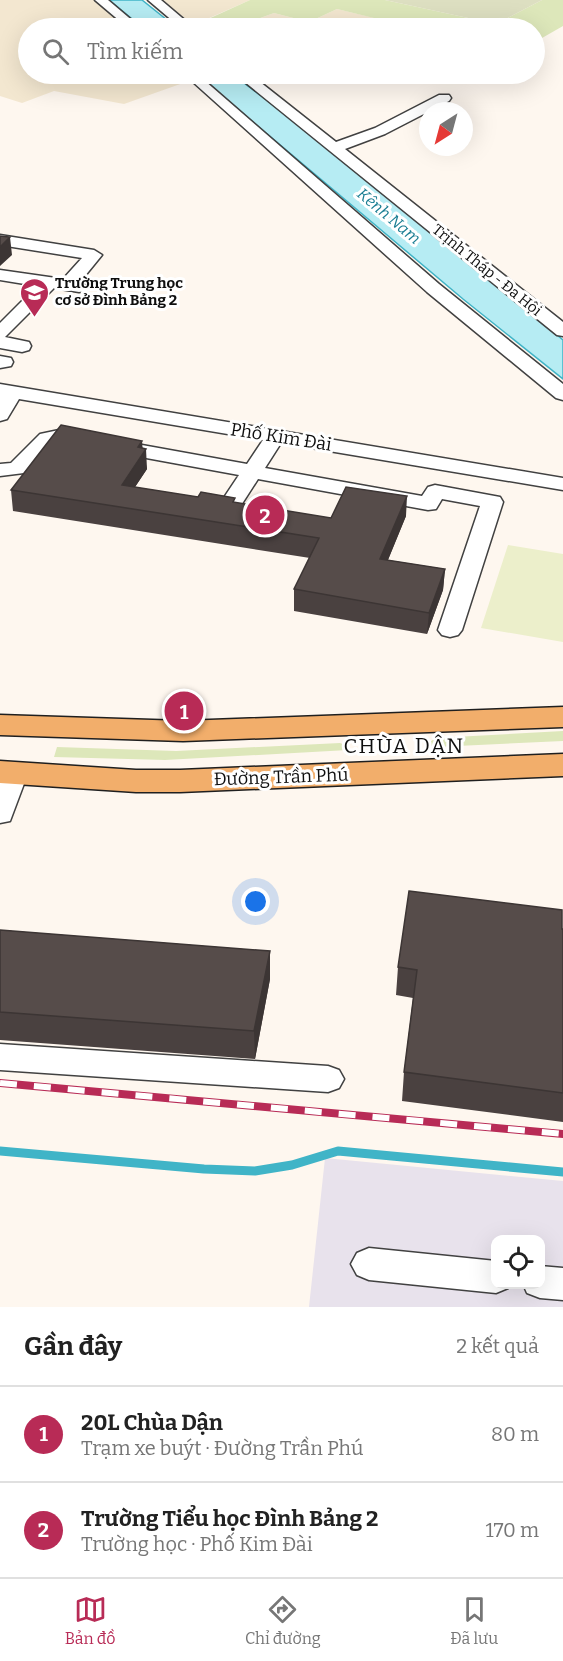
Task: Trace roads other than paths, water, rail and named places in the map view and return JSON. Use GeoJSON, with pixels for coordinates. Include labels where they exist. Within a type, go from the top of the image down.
{"type":"FeatureCollection","features":[{"type":"Feature","properties":{"kind":"main road"},"geometry":{"type":"LineString","coordinates":[[0,725],[183,732],[563,717]]}},
{"type":"Feature","properties":{"kind":"main road"},"geometry":{"type":"LineString","coordinates":[[368,724],[375,774]]}},
{"type":"Feature","properties":{"kind":"main road","name":"Đường Trần Phú"},"geometry":{"type":"LineString","coordinates":[[8,773],[136,781],[375,774],[563,765]]}},
{"type":"Feature","properties":{"kind":"street"},"geometry":{"type":"LineString","coordinates":[[101,0],[123,18]]}},
{"type":"Feature","properties":{"kind":"street"},"geometry":{"type":"LineString","coordinates":[[154,0],[176,18]]}},
{"type":"Feature","properties":{"kind":"street"},"geometry":{"type":"LineString","coordinates":[[201,84],[433,288],[563,394]]}},
{"type":"Feature","properties":{"kind":"street","name":"Trịnh Tháp - Đa Hội"},"geometry":{"type":"LineString","coordinates":[[255,84],[563,331]]}},
{"type":"Feature","properties":{"kind":"street"},"geometry":{"type":"LineString","coordinates":[[335,148],[380,131],[444,98]]}},
{"type":"Feature","properties":{"kind":"street"},"geometry":{"type":"LineString","coordinates":[[0,240],[94,255],[65,285],[0,333]]}},
{"type":"Feature","properties":{"kind":"street"},"geometry":{"type":"LineString","coordinates":[[0,295],[9,276],[65,285]]}},
{"type":"Feature","properties":{"kind":"street"},"geometry":{"type":"LineString","coordinates":[[0,342],[22,346]]}},
{"type":"Feature","properties":{"kind":"street","name":"Phố Kim Đài"},"geometry":{"type":"LineString","coordinates":[[4,402],[276,436],[563,484]]}},
{"type":"Feature","properties":{"kind":"street"},"geometry":{"type":"LineString","coordinates":[[0,470],[17,469],[47,438],[59,436],[428,504],[435,492],[492,502],[450,630]]}},
{"type":"Feature","properties":{"kind":"street"},"geometry":{"type":"LineString","coordinates":[[230,505],[276,436]]}},
{"type":"Feature","properties":{"kind":"street"},"geometry":{"type":"LineString","coordinates":[[0,814],[8,773]]}},
{"type":"Feature","properties":{"kind":"street"},"geometry":{"type":"LineString","coordinates":[[0,1057],[328,1079]]}},
{"type":"Feature","properties":{"kind":"street"},"geometry":{"type":"LineString","coordinates":[[369,1264],[491,1277]]}},
{"type":"Feature","properties":{"kind":"street"},"geometry":{"type":"LineString","coordinates":[[545,1282],[563,1284]]}},
{"type":"Feature","properties":{"kind":"water"},"geometry":{"type":"Polygon","coordinates":[[[109,0],[142,0],[164,18],[131,18],[109,0]]]}},
{"type":"Feature","properties":{"kind":"water","name":"Kênh Nam"},"geometry":{"type":"Polygon","coordinates":[[[208,84],[245,84],[306,130],[563,340],[563,379],[463,299],[208,84]]]}},
{"type":"Feature","properties":{"kind":"waterway"},"geometry":{"type":"LineString","coordinates":[[0,1151],[204,1169],[255,1171],[292,1165],[338,1151],[563,1172]]}},
{"type":"Feature","properties":{"kind":"railway"},"geometry":{"type":"LineString","coordinates":[[0,1083],[563,1134]]}},
{"type":"Feature","properties":{"kind":"place","name":"Trường Trung học cơ sở Đình Bảng 2"},"geometry":{"type":"Point","coordinates":[34,318]}},
{"type":"Feature","properties":{"kind":"place","name":"Trường Tiểu học Đình Bảng 2"},"geometry":{"type":"Point","coordinates":[265,515]}},
{"type":"Feature","properties":{"kind":"place","name":"20L Chùa Dận"},"geometry":{"type":"Point","coordinates":[184,711]}},
{"type":"Feature","properties":{"kind":"district","name":"CHÙA DẬN"},"geometry":{"type":"Point","coordinates":[404,746]}}]}
